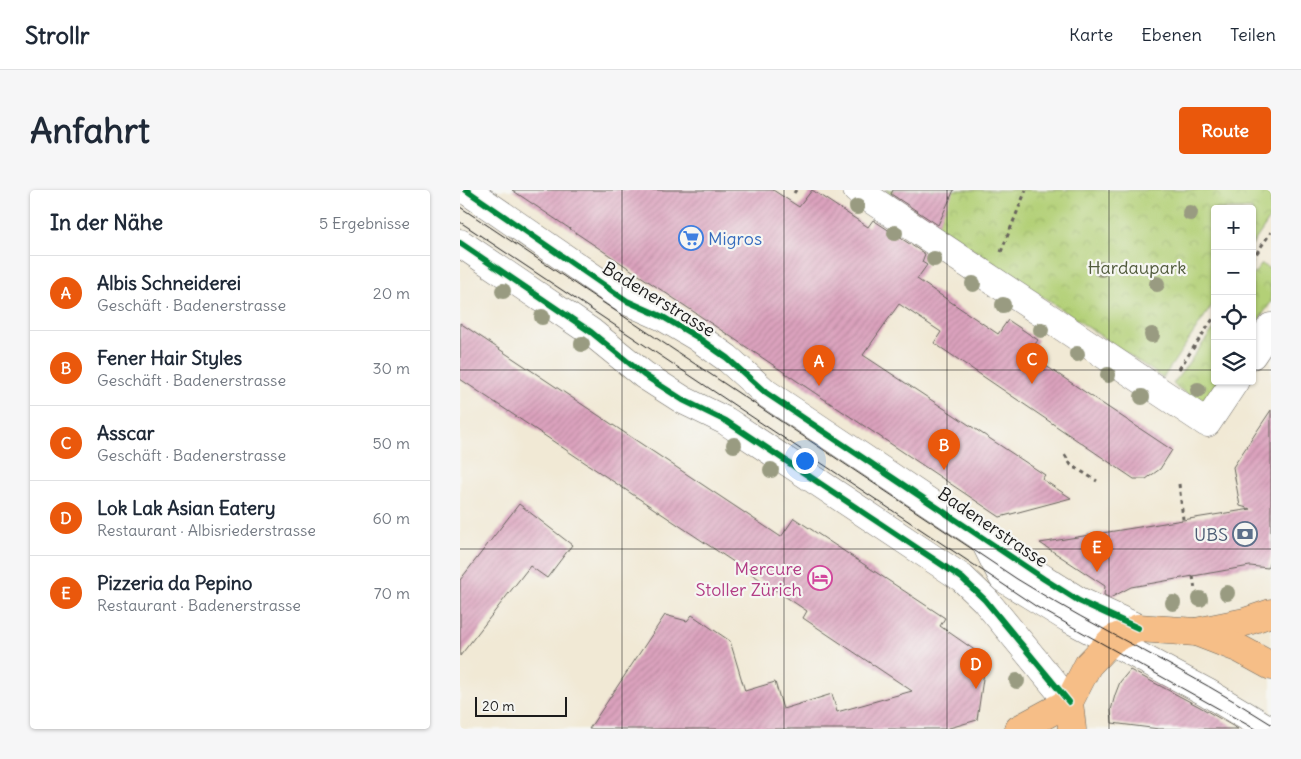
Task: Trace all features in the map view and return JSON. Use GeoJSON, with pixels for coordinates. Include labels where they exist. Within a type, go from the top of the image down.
{"type":"FeatureCollection","features":[{"type":"Feature","properties":{"kind":"main road"},"geometry":{"type":"LineString","coordinates":[[1019,729],[1068,702],[1088,665],[1110,641],[1138,628],[1196,632],[1245,622],[1271,614]]}},
{"type":"Feature","properties":{"kind":"main road"},"geometry":{"type":"LineString","coordinates":[[1196,632],[1240,649],[1271,666]]}},
{"type":"Feature","properties":{"kind":"main road"},"geometry":{"type":"LineString","coordinates":[[1068,702],[1072,729]]}},
{"type":"Feature","properties":{"kind":"street","name":"Badenerstrasse"},"geometry":{"type":"LineString","coordinates":[[466,190],[627,300],[663,317],[697,337],[727,358],[766,393],[983,539],[1079,601],[1138,628]]}},
{"type":"Feature","properties":{"kind":"street"},"geometry":{"type":"LineString","coordinates":[[857,190],[1207,423],[1232,385]]}},
{"type":"Feature","properties":{"kind":"street"},"geometry":{"type":"LineString","coordinates":[[460,243],[591,332],[644,374],[682,400],[726,421],[962,578],[985,600],[1068,702]]}},
{"type":"Feature","properties":{"kind":"street"},"geometry":{"type":"LineString","coordinates":[[1256,349],[1271,327]]}},
{"type":"Feature","properties":{"kind":"street"},"geometry":{"type":"LineString","coordinates":[[983,539],[1004,578]]}},
{"type":"Feature","properties":{"kind":"street"},"geometry":{"type":"LineString","coordinates":[[962,578],[1004,578],[1110,641],[1208,693],[1268,729]]}},
{"type":"Feature","properties":{"kind":"path"},"geometry":{"type":"LineString","coordinates":[[990,279],[1026,190]]}},
{"type":"Feature","properties":{"kind":"path"},"geometry":{"type":"LineString","coordinates":[[1256,254],[1271,232]]}},
{"type":"Feature","properties":{"kind":"path"},"geometry":{"type":"LineString","coordinates":[[1162,394],[1211,322]]}},
{"type":"Feature","properties":{"kind":"path"},"geometry":{"type":"LineString","coordinates":[[1065,455],[1071,465],[1097,481]]}},
{"type":"Feature","properties":{"kind":"path"},"geometry":{"type":"LineString","coordinates":[[1178,484],[1183,520]]}},
{"type":"Feature","properties":{"kind":"path"},"geometry":{"type":"LineString","coordinates":[[1193,576],[1195,590]]}},
{"type":"Feature","properties":{"kind":"green space","name":"Hardaupark"},"geometry":{"type":"Polygon","coordinates":[[[885,190],[1271,190],[1271,217],[1256,239],[1256,205],[1211,205],[1211,307],[1163,378],[885,190]]]}},
{"type":"Feature","properties":{"kind":"green space"},"geometry":{"type":"Polygon","coordinates":[[[1262,264],[1271,270],[1271,302],[1256,324],[1256,295],[1256,271],[1262,264]]]}},
{"type":"Feature","properties":{"kind":"green space"},"geometry":{"type":"Polygon","coordinates":[[[1211,332],[1211,385],[1215,385],[1202,405],[1173,384],[1211,332]]]}},
{"type":"Feature","properties":{"kind":"building"},"geometry":{"type":"Polygon","coordinates":[[[512,190],[773,190],[799,207],[812,190],[868,227],[873,220],[925,254],[922,262],[927,265],[917,279],[998,334],[1008,320],[1038,340],[1028,354],[1172,450],[1160,469],[1146,479],[1134,479],[934,343],[941,332],[899,304],[863,355],[1045,475],[1042,479],[1071,498],[1000,517],[512,190]]]}},
{"type":"Feature","properties":{"kind":"building"},"geometry":{"type":"Polygon","coordinates":[[[893,190],[954,190],[938,225],[891,194],[893,190]]]}},
{"type":"Feature","properties":{"kind":"building"},"geometry":{"type":"Polygon","coordinates":[[[460,323],[781,537],[794,518],[945,618],[940,626],[986,658],[977,720],[946,729],[589,729],[665,615],[687,621],[692,615],[730,641],[745,691],[775,682],[783,709],[832,694],[837,712],[912,691],[803,618],[807,611],[460,379],[460,323]]]}},
{"type":"Feature","properties":{"kind":"building"},"geometry":{"type":"Polygon","coordinates":[[[1271,410],[1271,554],[1268,568],[1250,566],[1131,587],[1110,598],[1104,595],[1105,586],[1040,543],[1251,509],[1240,506],[1233,467],[1271,410]]]}},
{"type":"Feature","properties":{"kind":"building"},"geometry":{"type":"Polygon","coordinates":[[[519,504],[572,545],[547,578],[530,566],[460,656],[460,580],[519,504]]]}},
{"type":"Feature","properties":{"kind":"building"},"geometry":{"type":"Polygon","coordinates":[[[1130,670],[1238,729],[1159,729],[1112,723],[1111,710],[1115,695],[1120,682],[1130,670]]]}},
{"type":"Feature","properties":{"kind":"tram line"},"geometry":{"type":"LineString","coordinates":[[460,207],[1017,579],[1208,686],[1271,724]]}},
{"type":"Feature","properties":{"kind":"tram line"},"geometry":{"type":"LineString","coordinates":[[460,222],[1037,607],[1255,729]]}},
{"type":"Feature","properties":{"kind":"cycle path"},"geometry":{"type":"LineString","coordinates":[[466,190],[627,301],[663,317],[697,337],[727,358],[766,393],[1044,579],[1079,601],[1138,628]]}},
{"type":"Feature","properties":{"kind":"cycle path"},"geometry":{"type":"LineString","coordinates":[[460,243],[591,332],[644,375],[683,400],[726,421],[962,578],[985,600],[1069,702]]}},
{"type":"Feature","properties":{"kind":"place","name":"Migros"},"geometry":{"type":"Point","coordinates":[691,238]}},
{"type":"Feature","properties":{"kind":"place","name":"Asscar"},"geometry":{"type":"Point","coordinates":[1032,384]}},
{"type":"Feature","properties":{"kind":"place","name":"Albis Schneiderei"},"geometry":{"type":"Point","coordinates":[819,386]}},
{"type":"Feature","properties":{"kind":"place","name":"Fener Hair Styles"},"geometry":{"type":"Point","coordinates":[944,470]}},
{"type":"Feature","properties":{"kind":"place","name":"UBS"},"geometry":{"type":"Point","coordinates":[1245,534]}},
{"type":"Feature","properties":{"kind":"place","name":"Pizzeria da Pepino"},"geometry":{"type":"Point","coordinates":[1097,572]}},
{"type":"Feature","properties":{"kind":"place","name":"Mercure Stoller Zürich"},"geometry":{"type":"Point","coordinates":[820,578]}},
{"type":"Feature","properties":{"kind":"place","name":"Lok Lak Asian Eatery"},"geometry":{"type":"Point","coordinates":[976,689]}}]}
